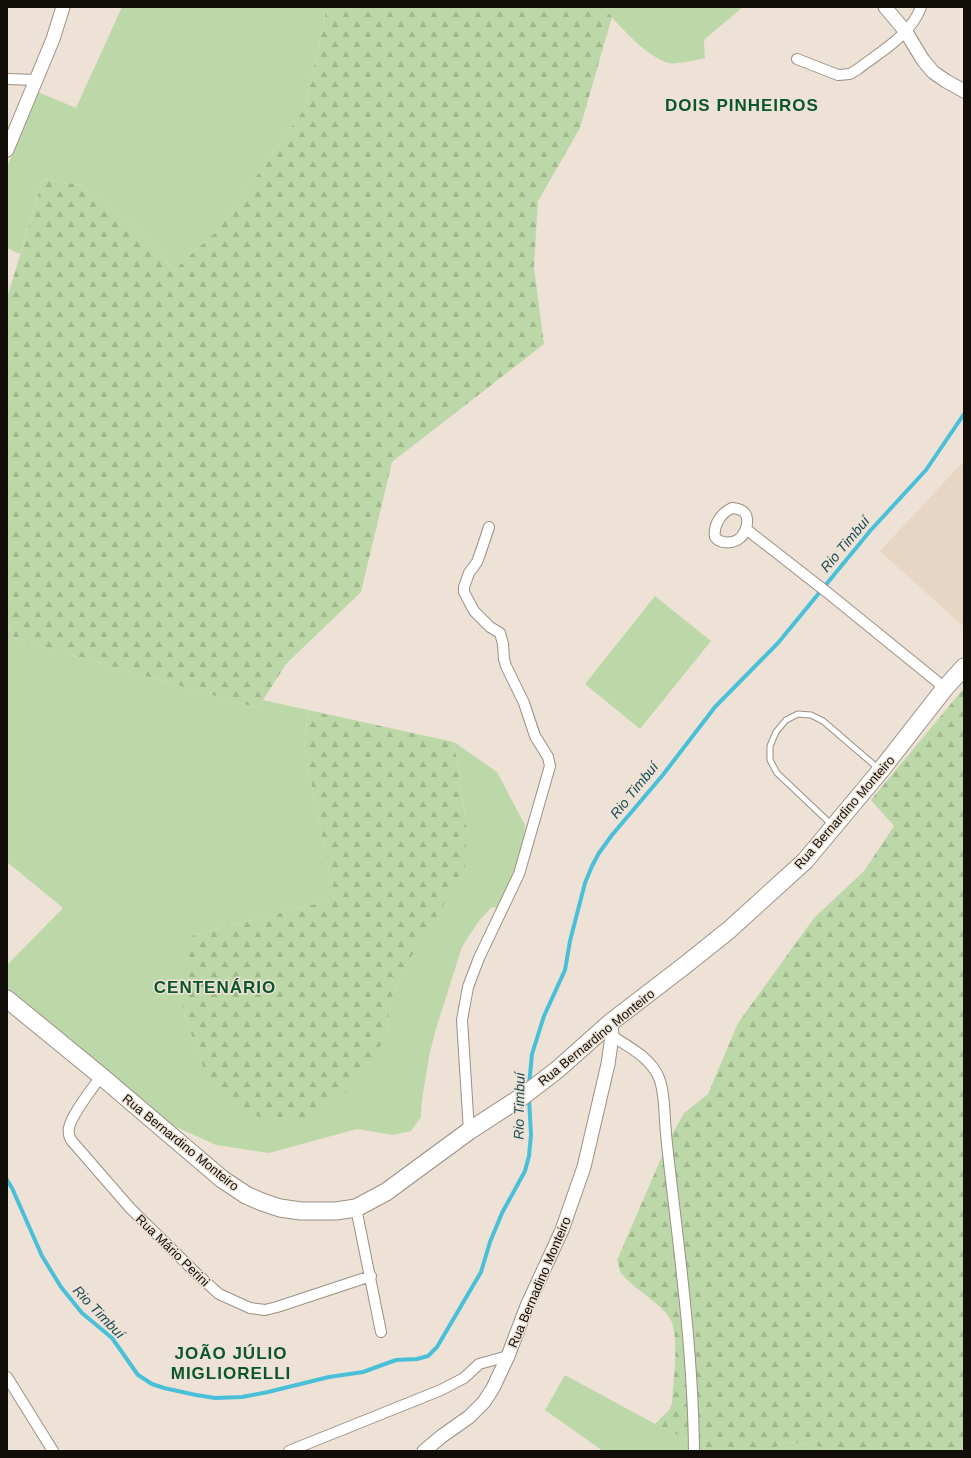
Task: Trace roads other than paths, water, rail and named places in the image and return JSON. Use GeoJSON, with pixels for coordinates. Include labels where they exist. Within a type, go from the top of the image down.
{"type":"FeatureCollection","features":[{"type":"Feature","properties":{"kind":"main road","name":"Rua Bernardino Monteiro"},"geometry":{"type":"LineString","coordinates":[[7,999],[222,1179],[246,1195],[280,1208],[301,1211],[336,1211],[356,1208],[386,1192],[469,1131],[523,1096],[612,1029],[684,966],[729,930],[804,861],[881,770],[945,688],[964,667]]}},
{"type":"Feature","properties":{"kind":"street"},"geometry":{"type":"LineString","coordinates":[[7,150],[37,80],[53,39],[63,7]]}},
{"type":"Feature","properties":{"kind":"street"},"geometry":{"type":"LineString","coordinates":[[885,7],[906,32],[923,60],[933,72],[964,91]]}},
{"type":"Feature","properties":{"kind":"street"},"geometry":{"type":"LineString","coordinates":[[797,59],[838,75],[850,74],[906,32],[916,18],[921,7]]}},
{"type":"Feature","properties":{"kind":"street"},"geometry":{"type":"LineString","coordinates":[[7,79],[37,80]]}},
{"type":"Feature","properties":{"kind":"street"},"geometry":{"type":"LineString","coordinates":[[469,1131],[462,1020],[468,987],[479,958],[519,874],[550,766],[548,757],[535,736],[524,703],[506,666],[502,636],[499,632],[490,627],[474,611],[464,592],[466,579],[480,554],[489,527]]}},
{"type":"Feature","properties":{"kind":"street"},"geometry":{"type":"LineString","coordinates":[[746,529],[945,688]]}},
{"type":"Feature","properties":{"kind":"street"},"geometry":{"type":"LineString","coordinates":[[612,1029],[653,1067],[659,1079],[663,1101],[687,1319],[693,1403],[694,1451]]}},
{"type":"Feature","properties":{"kind":"street","name":"Rua Bernadino Monteiro"},"geometry":{"type":"LineString","coordinates":[[289,1451],[435,1392],[464,1378],[479,1364],[508,1356],[527,1306],[562,1230],[584,1167],[608,1064],[612,1029]]}},
{"type":"Feature","properties":{"kind":"street","name":"Rua Mário Perini"},"geometry":{"type":"LineString","coordinates":[[100,1076],[71,1120],[68,1129],[71,1140],[130,1208],[219,1294],[250,1308],[265,1310],[370,1276]]}},
{"type":"Feature","properties":{"kind":"street"},"geometry":{"type":"LineString","coordinates":[[356,1208],[381,1332]]}},
{"type":"Feature","properties":{"kind":"street"},"geometry":{"type":"LineString","coordinates":[[424,1451],[469,1417],[484,1402],[493,1388],[508,1356]]}},
{"type":"Feature","properties":{"kind":"street"},"geometry":{"type":"LineString","coordinates":[[7,1377],[53,1451]]}},
{"type":"Feature","properties":{"kind":"lane"},"geometry":{"type":"LineString","coordinates":[[834,826],[777,773],[770,760],[770,746],[776,732],[786,720],[798,714],[811,716],[823,721],[881,770]]}},
{"type":"Feature","properties":{"kind":"waterway","name":"Rio Timbuí"},"geometry":{"type":"LineString","coordinates":[[529,1085],[532,1054],[544,1016],[565,970],[570,941],[585,883],[599,853],[612,835],[662,776],[715,707],[778,643],[870,531],[926,470],[964,414]]}},
{"type":"Feature","properties":{"kind":"waterway","name":"Rio Timbuí"},"geometry":{"type":"LineString","coordinates":[[7,1180],[42,1256],[61,1287],[82,1313],[112,1338],[138,1375],[152,1384],[196,1395],[215,1398],[242,1397],[329,1377],[363,1372],[396,1360],[417,1359],[428,1356],[437,1347],[481,1272],[490,1242],[502,1213],[525,1171],[529,1156],[531,1135],[529,1098]]}},
{"type":"Feature","properties":{"kind":"district","name":"DOIS PINHEIROS"},"geometry":{"type":"Point","coordinates":[742,105]}},
{"type":"Feature","properties":{"kind":"district","name":"CENTENÁRIO"},"geometry":{"type":"Point","coordinates":[215,987]}},
{"type":"Feature","properties":{"kind":"district","name":"JOÃO JÚLIO MIGLIORELLI"},"geometry":{"type":"Point","coordinates":[231,1363]}}]}
